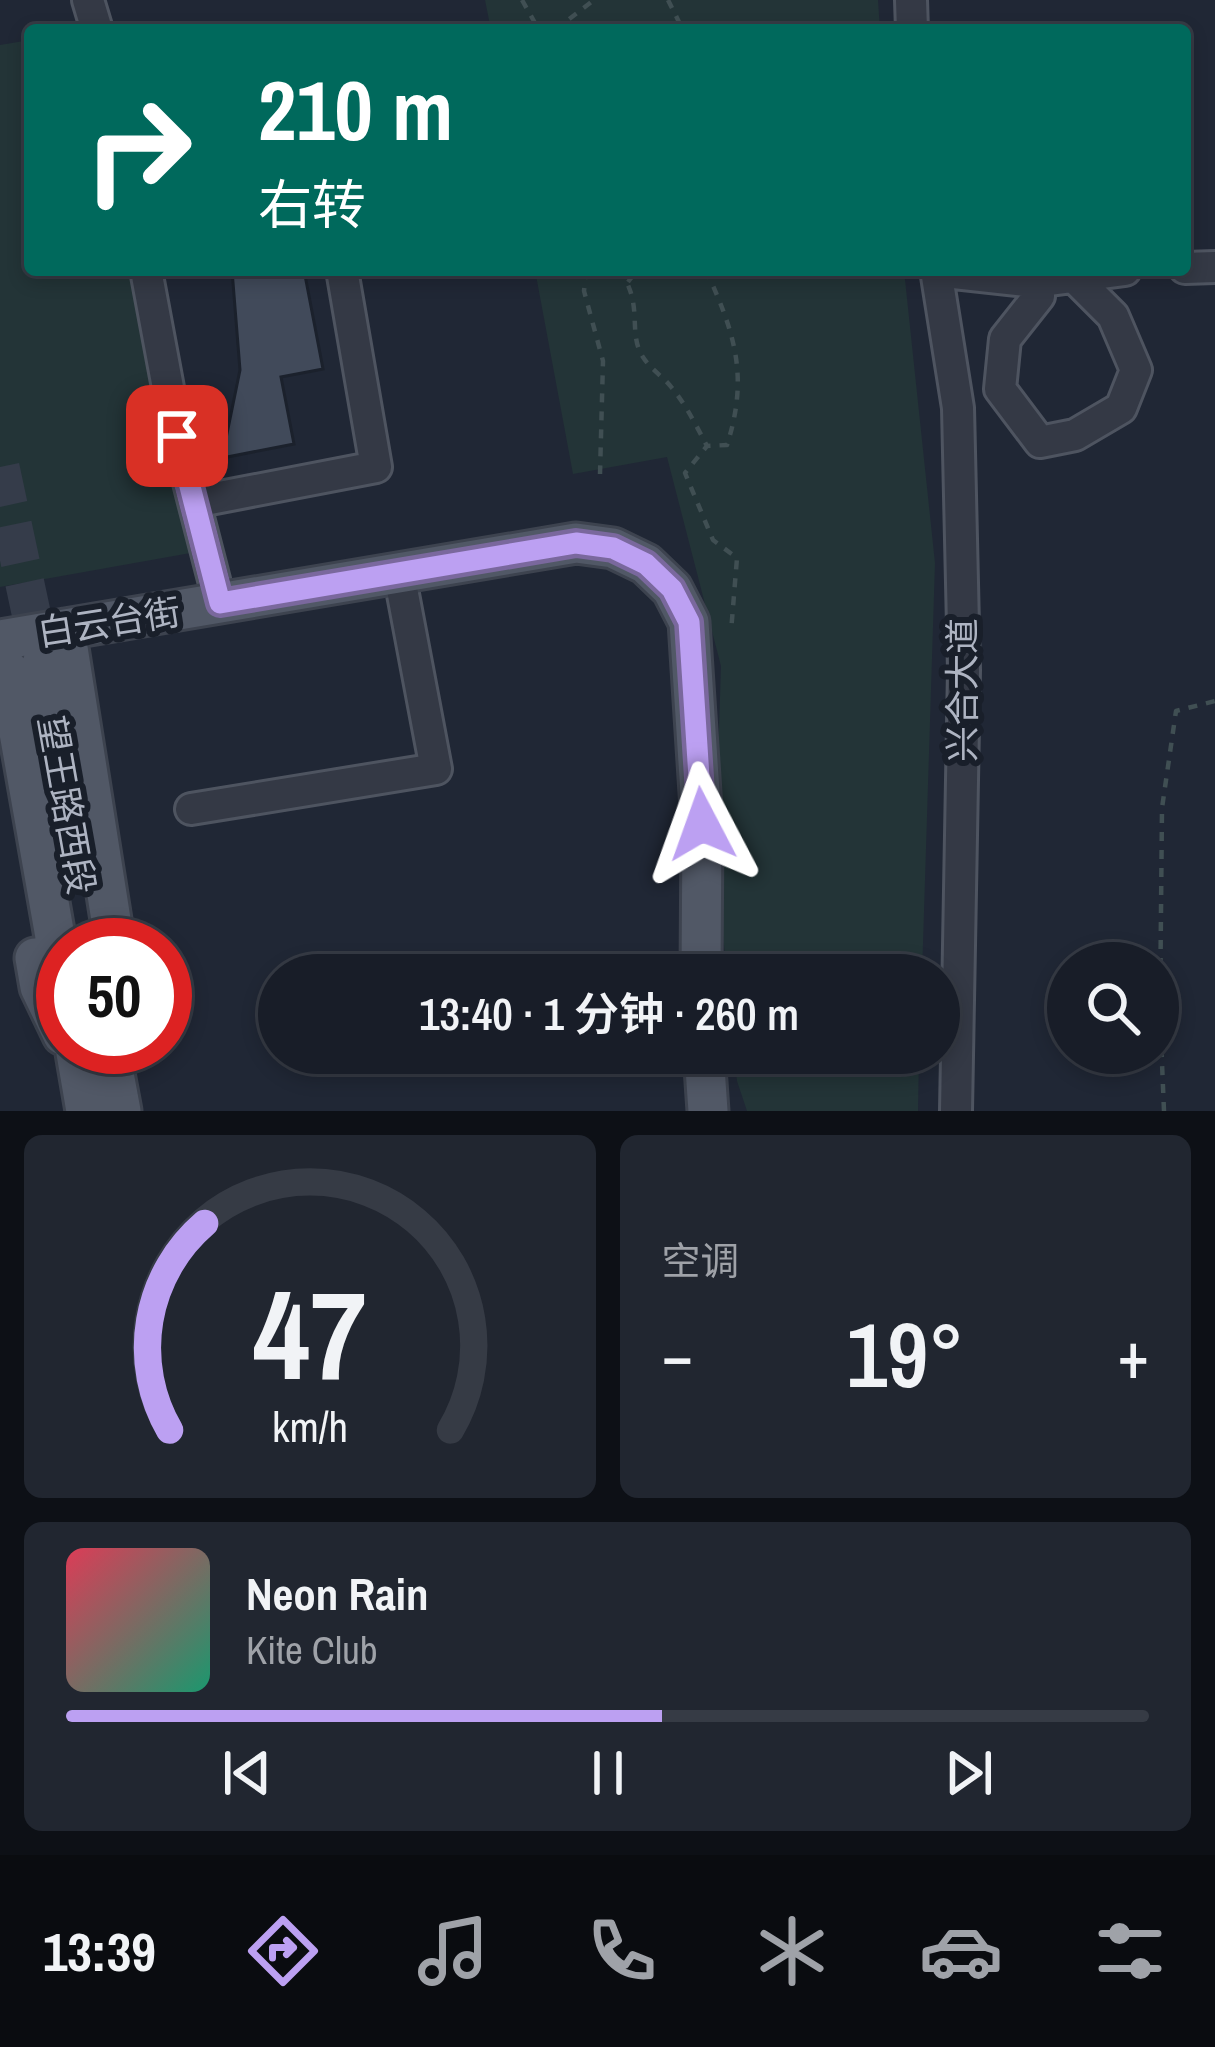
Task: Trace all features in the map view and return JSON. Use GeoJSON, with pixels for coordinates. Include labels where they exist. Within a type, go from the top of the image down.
{"type":"FeatureCollection","features":[{"type":"Feature","properties":{"kind":"main road","name":"白云台街"},"geometry":{"type":"LineString","coordinates":[[17,658],[64,629],[576,543],[613,548],[646,564],[672,589],[689,622],[702,824],[701,954]]}},
{"type":"Feature","properties":{"kind":"main road"},"geometry":{"type":"LineString","coordinates":[[64,629],[111,918]]}},
{"type":"Feature","properties":{"kind":"main road","name":"望王路西段"},"geometry":{"type":"LineString","coordinates":[[17,658],[84,918]]}},
{"type":"Feature","properties":{"kind":"main road","name":"望王路西段"},"geometry":{"type":"LineString","coordinates":[[17,658],[54,918]]}},
{"type":"Feature","properties":{"kind":"main road"},"geometry":{"type":"LineString","coordinates":[[0,758],[36,964]]}},
{"type":"Feature","properties":{"kind":"main road"},"geometry":{"type":"LineString","coordinates":[[86,1111],[87,1074]]}},
{"type":"Feature","properties":{"kind":"main road"},"geometry":{"type":"LineString","coordinates":[[101,1074],[121,1111]]}},
{"type":"Feature","properties":{"kind":"main road"},"geometry":{"type":"LineString","coordinates":[[705,1074],[708,1111]]}},
{"type":"Feature","properties":{"kind":"street"},"geometry":{"type":"LineString","coordinates":[[147,276],[177,436],[220,603]]}},
{"type":"Feature","properties":{"kind":"street"},"geometry":{"type":"LineString","coordinates":[[194,502],[376,467],[343,276]]}},
{"type":"Feature","properties":{"kind":"street","name":"兴合大道"},"geometry":{"type":"LineString","coordinates":[[937,276],[958,408],[960,480],[964,670],[956,1111]]}},
{"type":"Feature","properties":{"kind":"street"},"geometry":{"type":"LineString","coordinates":[[982,276],[1035,283],[1081,276]]}},
{"type":"Feature","properties":{"kind":"street"},"geometry":{"type":"LineString","coordinates":[[1035,283],[1039,296],[1005,339],[1000,389],[1040,442],[1076,435],[1121,408],[1136,370],[1113,316],[1074,277]]}},
{"type":"Feature","properties":{"kind":"street"},"geometry":{"type":"LineString","coordinates":[[191,809],[436,769],[399,573]]}},
{"type":"Feature","properties":{"kind":"path"},"geometry":{"type":"LineString","coordinates":[[563,24],[594,0]]}},
{"type":"Feature","properties":{"kind":"path"},"geometry":{"type":"LineString","coordinates":[[585,276],[584,291],[603,361],[600,474]]}},
{"type":"Feature","properties":{"kind":"path"},"geometry":{"type":"LineString","coordinates":[[623,276],[638,317],[638,347],[649,366],[672,388],[707,446]]}},
{"type":"Feature","properties":{"kind":"path"},"geometry":{"type":"LineString","coordinates":[[628,283],[633,276]]}},
{"type":"Feature","properties":{"kind":"path"},"geometry":{"type":"LineString","coordinates":[[709,276],[732,328],[739,407],[727,446],[707,446],[685,472],[713,540],[737,558],[731,632]]}},
{"type":"Feature","properties":{"kind":"path"},"geometry":{"type":"LineString","coordinates":[[1164,1111],[1162,808],[1176,711],[1215,701]]}},
{"type":"Feature","properties":{"kind":"shaded area"},"geometry":{"type":"Polygon","coordinates":[[[485,0],[878,0],[880,24],[490,24],[485,0]]]}},
{"type":"Feature","properties":{"kind":"shaded area"},"geometry":{"type":"Polygon","coordinates":[[[24,41],[24,276],[162,276],[213,549],[0,587],[0,45],[24,41]]]}},
{"type":"Feature","properties":{"kind":"shaded area"},"geometry":{"type":"Polygon","coordinates":[[[536,276],[905,276],[935,563],[923,954],[725,954],[715,857],[721,666],[667,457],[573,474],[536,276]]]}},
{"type":"Feature","properties":{"kind":"shaded area"},"geometry":{"type":"Polygon","coordinates":[[[736,1074],[919,1074],[918,1111],[747,1111],[736,1074]]]}},
{"type":"Feature","properties":{"kind":"building"},"geometry":{"type":"Polygon","coordinates":[[[232,276],[305,276],[323,369],[281,377],[294,444],[222,458],[240,370],[232,276]]]}},
{"type":"Feature","properties":{"kind":"tunnel"},"geometry":{"type":"LineString","coordinates":[[0,467],[42,664]]}},
{"type":"Feature","properties":{"kind":"route"},"geometry":{"type":"LineString","coordinates":[[177,436],[220,603],[576,543],[613,548],[646,564],[672,589],[689,622],[702,824]]}}]}
